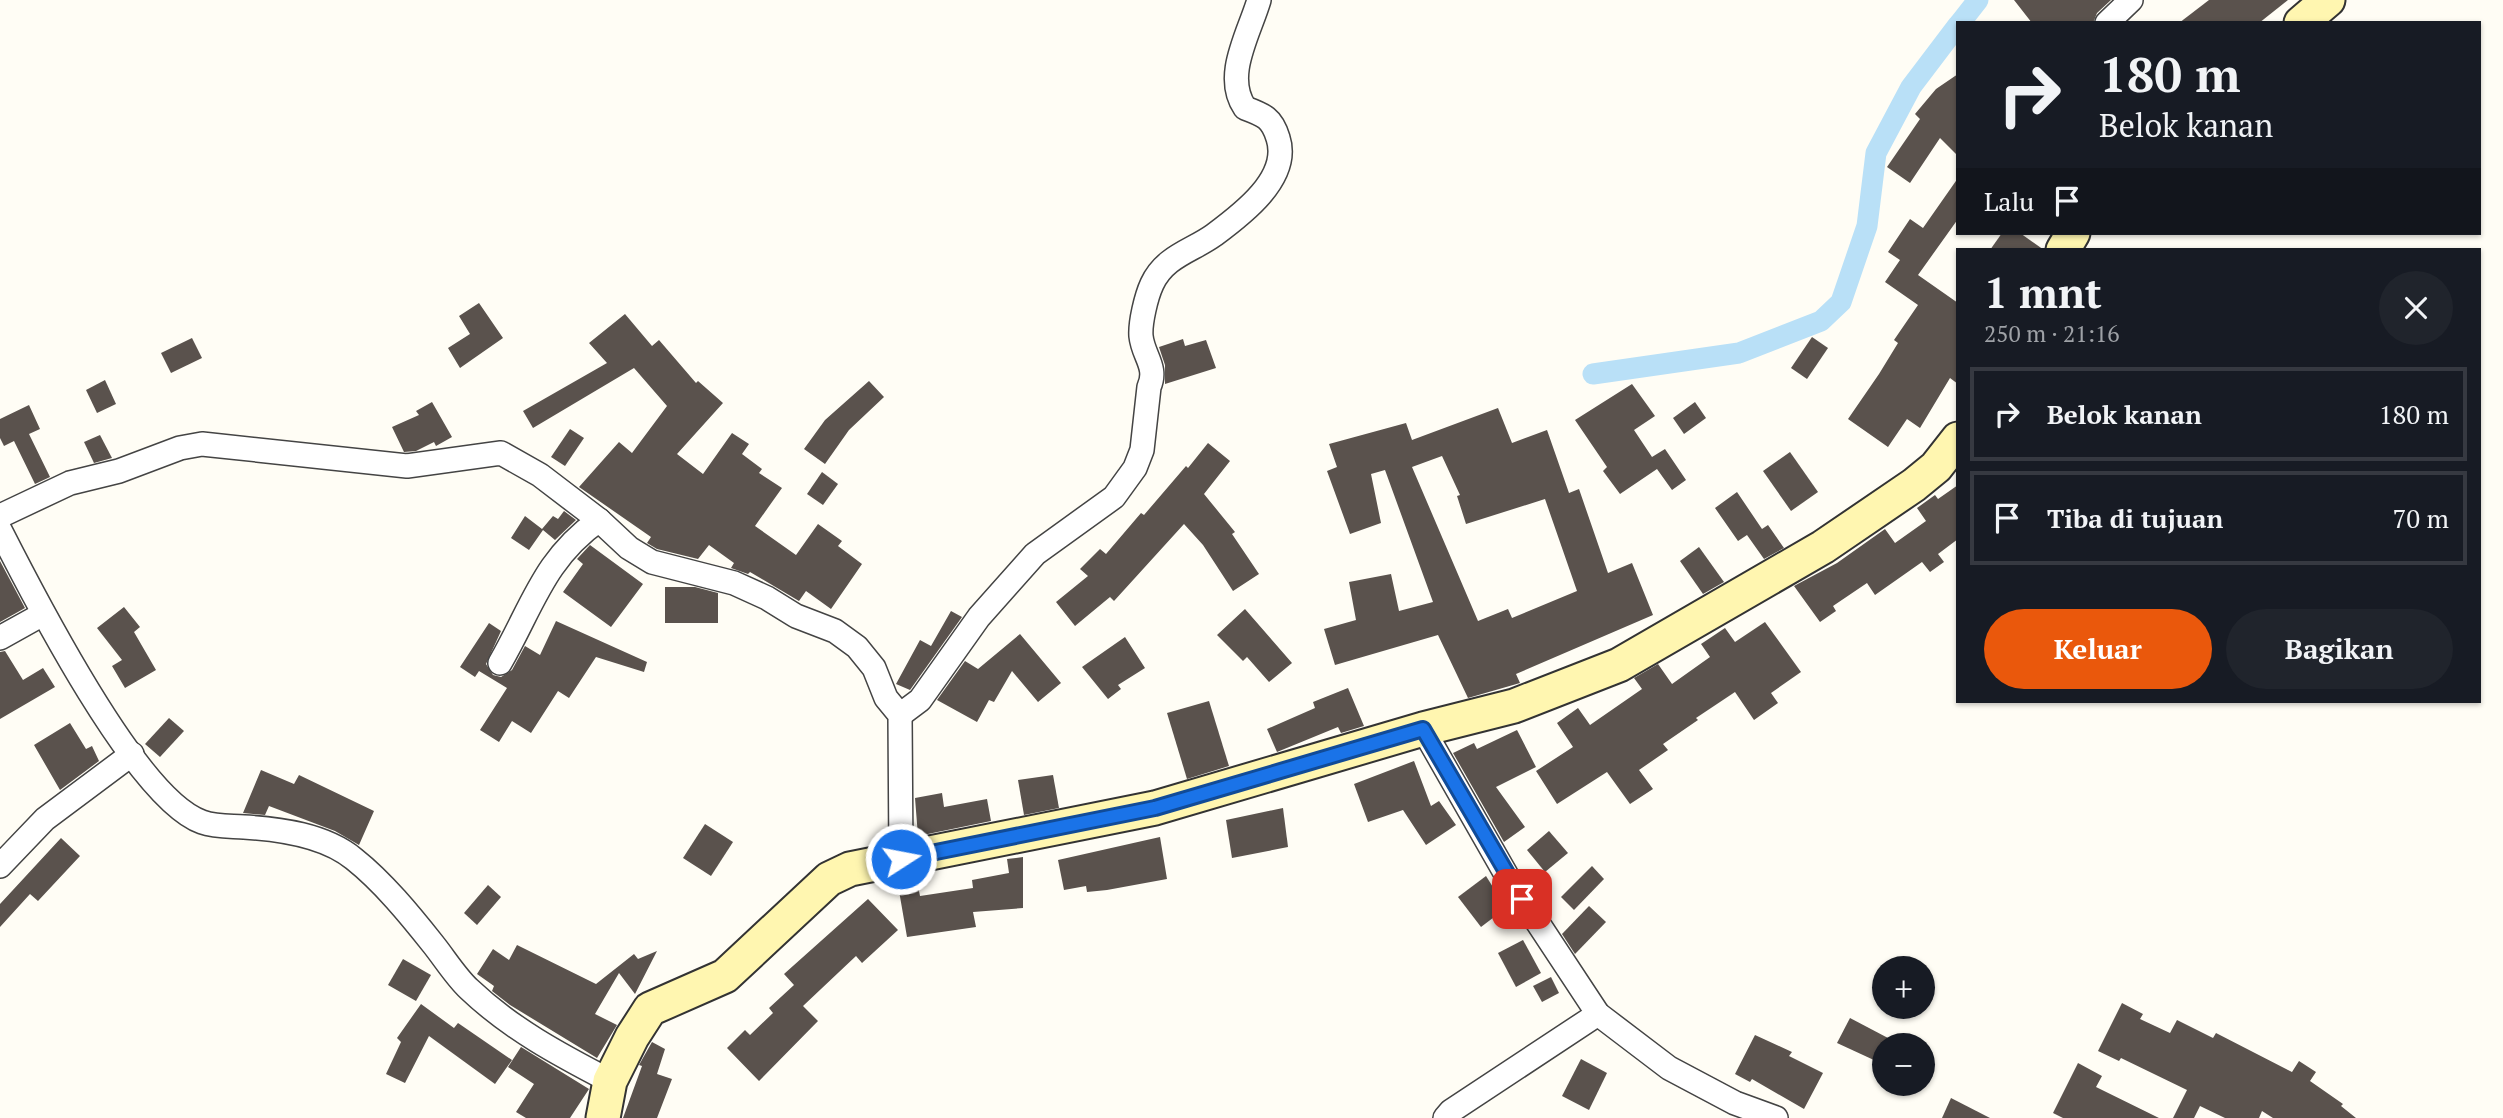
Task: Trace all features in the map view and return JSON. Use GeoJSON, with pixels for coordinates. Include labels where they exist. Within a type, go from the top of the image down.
{"type":"FeatureCollection","features":[{"type":"Feature","properties":{"kind":"main road"},"geometry":{"type":"LineString","coordinates":[[2303,21],[2328,0]]}},
{"type":"Feature","properties":{"kind":"main road"},"geometry":{"type":"LineString","coordinates":[[603,1118],[610,1082],[632,1037],[650,1009],[725,976],[829,879],[850,869],[1155,808],[1423,729],[1514,706],[1619,665],[1823,547],[1914,485],[1936,467],[1956,442]]}},
{"type":"Feature","properties":{"kind":"street"},"geometry":{"type":"LineString","coordinates":[[900,715],[920,700],[979,617],[1035,554],[1114,498],[1135,468],[1142,450],[1149,387],[1153,378],[1153,369],[1141,329],[1150,288],[1172,259],[1213,236],[1250,205],[1267,183],[1280,159],[1280,143],[1271,120],[1261,112],[1245,108],[1235,89],[1234,75],[1259,0]]}},
{"type":"Feature","properties":{"kind":"street"},"geometry":{"type":"LineString","coordinates":[[2109,21],[2131,0]]}},
{"type":"Feature","properties":{"kind":"street"},"geometry":{"type":"LineString","coordinates":[[0,516],[71,483],[119,471],[202,444],[393,465],[435,463],[500,453],[540,475],[599,520],[629,548],[652,562],[734,583],[767,598],[796,616],[835,631],[857,647],[874,668],[886,698],[900,715],[901,859]]}},
{"type":"Feature","properties":{"kind":"street"},"geometry":{"type":"LineString","coordinates":[[500,663],[543,578],[565,547],[599,520]]}},
{"type":"Feature","properties":{"kind":"street"},"geometry":{"type":"LineString","coordinates":[[0,530],[43,614],[132,754],[171,803],[189,816],[221,826],[293,833],[332,846],[353,858],[417,924],[467,988],[518,1030],[610,1082]]}},
{"type":"Feature","properties":{"kind":"street"},"geometry":{"type":"LineString","coordinates":[[0,638],[43,614]]}},
{"type":"Feature","properties":{"kind":"street"},"geometry":{"type":"LineString","coordinates":[[1423,729],[1507,876],[1598,1014],[1670,1068],[1735,1103],[1776,1118]]}},
{"type":"Feature","properties":{"kind":"street"},"geometry":{"type":"LineString","coordinates":[[0,866],[45,819],[132,754]]}},
{"type":"Feature","properties":{"kind":"street"},"geometry":{"type":"LineString","coordinates":[[1445,1118],[1451,1111],[1598,1014]]}},
{"type":"Feature","properties":{"kind":"building"},"geometry":{"type":"Polygon","coordinates":[[[2014,0],[2111,0],[2097,13],[2094,21],[2030,21],[2014,0]]]}},
{"type":"Feature","properties":{"kind":"building"},"geometry":{"type":"Polygon","coordinates":[[[2209,0],[2288,0],[2262,21],[2182,21],[2209,0]]]}},
{"type":"Feature","properties":{"kind":"building"},"geometry":{"type":"Polygon","coordinates":[[[1956,75],[1956,154],[1940,138],[1910,183],[1887,167],[1920,119],[1915,114],[1936,89],[1956,75]]]}},
{"type":"Feature","properties":{"kind":"building"},"geometry":{"type":"Polygon","coordinates":[[[1956,181],[1956,222],[1918,275],[1956,302],[1956,382],[1950,378],[1920,428],[1907,419],[1888,447],[1848,419],[1879,374],[1898,343],[1894,340],[1918,305],[1885,282],[1900,260],[1888,252],[1910,219],[1923,228],[1956,181]]]}},
{"type":"Feature","properties":{"kind":"building"},"geometry":{"type":"Polygon","coordinates":[[[2001,235],[2023,235],[2041,248],[1991,248],[2001,235]]]}},
{"type":"Feature","properties":{"kind":"building"},"geometry":{"type":"Polygon","coordinates":[[[479,303],[503,338],[460,368],[448,348],[470,334],[459,316],[479,303]]]}},
{"type":"Feature","properties":{"kind":"building"},"geometry":{"type":"Polygon","coordinates":[[[625,314],[652,346],[659,340],[696,383],[698,381],[723,403],[677,454],[703,474],[732,433],[749,444],[742,454],[762,469],[759,473],[782,488],[755,526],[796,555],[818,524],[842,541],[838,546],[862,564],[831,609],[806,591],[799,601],[750,572],[748,574],[731,568],[734,563],[709,545],[698,559],[657,549],[647,543],[651,537],[579,487],[619,442],[632,453],[667,406],[634,368],[533,428],[523,411],[607,363],[589,343],[625,314]]]}},
{"type":"Feature","properties":{"kind":"building"},"geometry":{"type":"Polygon","coordinates":[[[1812,337],[1828,348],[1807,379],[1791,368],[1812,337]]]}},
{"type":"Feature","properties":{"kind":"building"},"geometry":{"type":"Polygon","coordinates":[[[192,338],[202,358],[171,373],[161,353],[192,338]]]}},
{"type":"Feature","properties":{"kind":"building"},"geometry":{"type":"Polygon","coordinates":[[[1183,339],[1185,346],[1206,340],[1216,368],[1165,384],[1165,365],[1159,347],[1183,339]]]}},
{"type":"Feature","properties":{"kind":"building"},"geometry":{"type":"Polygon","coordinates":[[[105,380],[116,404],[97,413],[86,390],[105,380]]]}},
{"type":"Feature","properties":{"kind":"building"},"geometry":{"type":"Polygon","coordinates":[[[869,381],[884,397],[849,430],[825,464],[804,449],[825,420],[869,381]]]}},
{"type":"Feature","properties":{"kind":"building"},"geometry":{"type":"Polygon","coordinates":[[[1632,384],[1655,416],[1634,430],[1652,457],[1665,449],[1686,480],[1672,490],[1657,469],[1620,494],[1603,471],[1607,467],[1575,420],[1632,384]]]}},
{"type":"Feature","properties":{"kind":"building"},"geometry":{"type":"Polygon","coordinates":[[[432,402],[452,437],[436,446],[434,442],[416,451],[404,452],[392,427],[419,415],[416,411],[432,402]]]}},
{"type":"Feature","properties":{"kind":"building"},"geometry":{"type":"Polygon","coordinates":[[[1695,402],[1706,418],[1684,434],[1673,418],[1695,402]]]}},
{"type":"Feature","properties":{"kind":"building"},"geometry":{"type":"Polygon","coordinates":[[[29,405],[40,429],[29,434],[50,477],[35,484],[14,441],[4,446],[0,438],[0,419],[29,405]]]}},
{"type":"Feature","properties":{"kind":"building"},"geometry":{"type":"Polygon","coordinates":[[[1498,408],[1512,443],[1547,430],[1569,493],[1579,489],[1608,573],[1632,563],[1653,615],[1516,674],[1520,683],[1468,698],[1438,635],[1335,665],[1324,629],[1356,620],[1349,582],[1391,574],[1399,611],[1433,602],[1385,470],[1371,474],[1381,523],[1350,534],[1327,471],[1337,467],[1329,444],[1406,423],[1412,440],[1498,408]],[[1442,456],[1412,467],[1478,621],[1508,609],[1512,618],[1577,591],[1545,499],[1466,524],[1457,496],[1460,495],[1442,456]]]}},
{"type":"Feature","properties":{"kind":"building"},"geometry":{"type":"Polygon","coordinates":[[[570,429],[584,438],[565,466],[551,457],[570,429]]]}},
{"type":"Feature","properties":{"kind":"building"},"geometry":{"type":"Polygon","coordinates":[[[100,435],[112,458],[94,463],[84,442],[100,435]]]}},
{"type":"Feature","properties":{"kind":"building"},"geometry":{"type":"Polygon","coordinates":[[[1208,443],[1230,461],[1204,494],[1235,532],[1232,534],[1259,574],[1233,591],[1203,545],[1184,524],[1114,601],[1110,597],[1075,626],[1056,602],[1088,576],[1080,569],[1100,549],[1106,554],[1141,513],[1144,515],[1186,466],[1188,468],[1208,443]]]}},
{"type":"Feature","properties":{"kind":"building"},"geometry":{"type":"Polygon","coordinates":[[[1790,452],[1818,492],[1791,511],[1763,471],[1790,452]]]}},
{"type":"Feature","properties":{"kind":"building"},"geometry":{"type":"Polygon","coordinates":[[[822,472],[838,484],[823,505],[807,494],[822,472]]]}},
{"type":"Feature","properties":{"kind":"building"},"geometry":{"type":"Polygon","coordinates":[[[1956,486],[1956,540],[1938,554],[1944,562],[1930,572],[1922,562],[1875,595],[1867,583],[1833,606],[1836,611],[1820,622],[1794,586],[1837,563],[1885,529],[1895,543],[1926,521],[1917,508],[1935,495],[1938,499],[1956,486]]]}},
{"type":"Feature","properties":{"kind":"building"},"geometry":{"type":"Polygon","coordinates":[[[1737,492],[1762,529],[1768,525],[1784,548],[1764,559],[1747,535],[1738,541],[1715,508],[1737,492]]]}},
{"type":"Feature","properties":{"kind":"building"},"geometry":{"type":"Polygon","coordinates":[[[564,511],[576,520],[555,540],[543,530],[529,550],[511,538],[525,516],[542,529],[553,516],[558,519],[564,511]]]}},
{"type":"Feature","properties":{"kind":"building"},"geometry":{"type":"Polygon","coordinates":[[[590,545],[643,584],[611,627],[563,592],[583,564],[577,559],[590,545]]]}},
{"type":"Feature","properties":{"kind":"building"},"geometry":{"type":"Polygon","coordinates":[[[1699,547],[1724,582],[1703,594],[1680,561],[1699,547]]]}},
{"type":"Feature","properties":{"kind":"building"},"geometry":{"type":"Polygon","coordinates":[[[0,561],[25,608],[0,622],[0,561]]]}},
{"type":"Feature","properties":{"kind":"building"},"geometry":{"type":"Polygon","coordinates":[[[665,587],[695,587],[718,593],[718,623],[665,623],[665,587]]]}},
{"type":"Feature","properties":{"kind":"building"},"geometry":{"type":"Polygon","coordinates":[[[124,607],[140,627],[134,632],[156,670],[125,688],[112,666],[122,660],[97,628],[124,607]]]}},
{"type":"Feature","properties":{"kind":"building"},"geometry":{"type":"Polygon","coordinates":[[[1245,609],[1292,663],[1269,682],[1247,657],[1243,661],[1217,635],[1245,609]]]}},
{"type":"Feature","properties":{"kind":"building"},"geometry":{"type":"Polygon","coordinates":[[[951,611],[962,617],[910,690],[896,684],[920,640],[931,646],[951,611]]]}},
{"type":"Feature","properties":{"kind":"building"},"geometry":{"type":"Polygon","coordinates":[[[556,621],[647,662],[644,672],[596,657],[569,698],[558,691],[531,733],[512,721],[499,742],[480,730],[507,688],[479,671],[475,677],[460,667],[489,623],[501,631],[486,664],[493,675],[501,677],[512,670],[525,646],[540,655],[556,621]]]}},
{"type":"Feature","properties":{"kind":"building"},"geometry":{"type":"Polygon","coordinates":[[[1765,622],[1801,672],[1771,693],[1778,703],[1754,720],[1735,692],[1696,718],[1698,720],[1663,744],[1668,750],[1639,770],[1653,789],[1630,804],[1607,772],[1557,804],[1536,771],[1573,747],[1557,723],[1578,708],[1590,725],[1642,689],[1634,678],[1658,664],[1672,684],[1710,657],[1701,644],[1725,628],[1735,642],[1765,622]]]}},
{"type":"Feature","properties":{"kind":"building"},"geometry":{"type":"Polygon","coordinates":[[[1020,634],[1061,683],[1038,702],[1012,671],[994,702],[989,700],[977,722],[937,700],[965,661],[978,669],[1020,634]]]}},
{"type":"Feature","properties":{"kind":"building"},"geometry":{"type":"Polygon","coordinates":[[[1125,637],[1145,668],[1118,685],[1121,689],[1108,699],[1082,667],[1125,637]]]}},
{"type":"Feature","properties":{"kind":"building"},"geometry":{"type":"Polygon","coordinates":[[[5,651],[23,680],[43,668],[55,687],[0,719],[0,652],[5,651]]]}},
{"type":"Feature","properties":{"kind":"building"},"geometry":{"type":"Polygon","coordinates":[[[1348,688],[1364,726],[1341,733],[1338,727],[1277,752],[1267,729],[1315,708],[1313,702],[1348,688]]]}},
{"type":"Feature","properties":{"kind":"building"},"geometry":{"type":"Polygon","coordinates":[[[1209,701],[1229,766],[1187,779],[1167,713],[1209,701]]]}},
{"type":"Feature","properties":{"kind":"building"},"geometry":{"type":"Polygon","coordinates":[[[169,718],[184,731],[160,757],[145,744],[169,718]]]}},
{"type":"Feature","properties":{"kind":"building"},"geometry":{"type":"Polygon","coordinates":[[[70,723],[86,749],[92,746],[99,761],[60,790],[34,745],[70,723]]]}},
{"type":"Feature","properties":{"kind":"building"},"geometry":{"type":"Polygon","coordinates":[[[1517,730],[1536,767],[1496,787],[1525,827],[1504,842],[1453,753],[1474,743],[1477,749],[1517,730]]]}},
{"type":"Feature","properties":{"kind":"building"},"geometry":{"type":"Polygon","coordinates":[[[1414,761],[1431,806],[1439,801],[1456,825],[1426,845],[1403,810],[1368,822],[1354,784],[1414,761]]]}},
{"type":"Feature","properties":{"kind":"building"},"geometry":{"type":"Polygon","coordinates":[[[261,770],[294,784],[299,775],[374,811],[359,845],[335,831],[269,806],[265,815],[243,813],[261,770]]]}},
{"type":"Feature","properties":{"kind":"building"},"geometry":{"type":"Polygon","coordinates":[[[1053,775],[1059,808],[1024,815],[1018,780],[1053,775]]]}},
{"type":"Feature","properties":{"kind":"building"},"geometry":{"type":"Polygon","coordinates":[[[942,793],[944,807],[987,799],[991,821],[918,836],[915,798],[942,793]]]}},
{"type":"Feature","properties":{"kind":"building"},"geometry":{"type":"Polygon","coordinates":[[[1283,808],[1288,847],[1232,858],[1226,820],[1283,808]]]}},
{"type":"Feature","properties":{"kind":"building"},"geometry":{"type":"Polygon","coordinates":[[[705,824],[733,842],[711,876],[683,858],[705,824]]]}},
{"type":"Feature","properties":{"kind":"building"},"geometry":{"type":"Polygon","coordinates":[[[1549,831],[1568,853],[1545,872],[1527,850],[1549,831]]]}},
{"type":"Feature","properties":{"kind":"building"},"geometry":{"type":"Polygon","coordinates":[[[1160,837],[1167,879],[1107,890],[1087,892],[1086,886],[1064,890],[1058,860],[1160,837]]]}},
{"type":"Feature","properties":{"kind":"building"},"geometry":{"type":"Polygon","coordinates":[[[61,838],[80,856],[38,901],[30,894],[0,927],[0,904],[61,838]]]}},
{"type":"Feature","properties":{"kind":"building"},"geometry":{"type":"Polygon","coordinates":[[[1023,857],[1023,908],[973,912],[976,927],[907,937],[898,885],[917,881],[920,896],[973,888],[972,880],[1009,873],[1007,859],[1023,857]]]}},
{"type":"Feature","properties":{"kind":"building"},"geometry":{"type":"Polygon","coordinates":[[[1592,866],[1604,879],[1574,910],[1561,897],[1592,866]]]}},
{"type":"Feature","properties":{"kind":"building"},"geometry":{"type":"Polygon","coordinates":[[[1486,876],[1506,908],[1481,927],[1458,897],[1486,876]]]}},
{"type":"Feature","properties":{"kind":"building"},"geometry":{"type":"Polygon","coordinates":[[[488,885],[501,897],[477,925],[464,913],[488,885]]]}},
{"type":"Feature","properties":{"kind":"building"},"geometry":{"type":"Polygon","coordinates":[[[868,899],[898,930],[862,963],[856,956],[803,1006],[818,1021],[759,1081],[727,1048],[745,1030],[750,1035],[773,1013],[769,1008],[794,985],[784,974],[868,899]]]}},
{"type":"Feature","properties":{"kind":"building"},"geometry":{"type":"Polygon","coordinates":[[[1589,906],[1606,922],[1575,954],[1562,934],[1589,906]]]}},
{"type":"Feature","properties":{"kind":"building"},"geometry":{"type":"Polygon","coordinates":[[[1523,940],[1541,973],[1516,987],[1498,953],[1523,940]]]}},
{"type":"Feature","properties":{"kind":"building"},"geometry":{"type":"Polygon","coordinates":[[[517,945],[596,984],[634,954],[638,959],[657,951],[635,994],[619,973],[595,1014],[617,1025],[597,1058],[510,1005],[492,991],[494,986],[477,974],[493,949],[509,960],[517,945]]]}},
{"type":"Feature","properties":{"kind":"building"},"geometry":{"type":"Polygon","coordinates":[[[403,959],[431,975],[416,1001],[388,985],[403,959]]]}},
{"type":"Feature","properties":{"kind":"building"},"geometry":{"type":"Polygon","coordinates":[[[1551,977],[1559,993],[1542,1002],[1533,986],[1551,977]]]}},
{"type":"Feature","properties":{"kind":"building"},"geometry":{"type":"Polygon","coordinates":[[[2122,1003],[2143,1014],[2140,1019],[2170,1033],[2177,1020],[2213,1038],[2216,1033],[2292,1072],[2299,1061],[2316,1072],[2310,1081],[2343,1104],[2341,1106],[2356,1118],[2273,1118],[2262,1111],[2259,1118],[2225,1118],[2200,1106],[2194,1118],[2173,1118],[2187,1090],[2121,1058],[2119,1061],[2098,1051],[2122,1003]]]}},
{"type":"Feature","properties":{"kind":"building"},"geometry":{"type":"Polygon","coordinates":[[[421,1004],[454,1028],[458,1023],[512,1060],[495,1084],[429,1036],[405,1083],[386,1074],[401,1042],[397,1038],[421,1004]]]}},
{"type":"Feature","properties":{"kind":"building"},"geometry":{"type":"Polygon","coordinates":[[[1850,1018],[1878,1033],[1872,1033],[1872,1059],[1837,1043],[1850,1018]]]}},
{"type":"Feature","properties":{"kind":"building"},"geometry":{"type":"Polygon","coordinates":[[[1755,1035],[1792,1052],[1789,1056],[1823,1073],[1804,1109],[1752,1079],[1750,1082],[1735,1074],[1755,1035]]]}},
{"type":"Feature","properties":{"kind":"building"},"geometry":{"type":"Polygon","coordinates":[[[652,1042],[665,1049],[657,1074],[672,1079],[657,1118],[623,1118],[642,1066],[639,1065],[652,1042]]]}},
{"type":"Feature","properties":{"kind":"building"},"geometry":{"type":"Polygon","coordinates":[[[521,1047],[589,1089],[570,1118],[526,1118],[516,1112],[534,1084],[508,1067],[521,1047]]]}},
{"type":"Feature","properties":{"kind":"building"},"geometry":{"type":"Polygon","coordinates":[[[1581,1059],[1607,1073],[1589,1110],[1562,1096],[1581,1059]]]}},
{"type":"Feature","properties":{"kind":"building"},"geometry":{"type":"Polygon","coordinates":[[[2078,1063],[2102,1076],[2096,1087],[2159,1118],[2063,1118],[2053,1113],[2078,1063]]]}},
{"type":"Feature","properties":{"kind":"building"},"geometry":{"type":"Polygon","coordinates":[[[1951,1098],[1990,1118],[1942,1118],[1951,1098]]]}},
{"type":"Feature","properties":{"kind":"waterway"},"geometry":{"type":"LineString","coordinates":[[1962,21],[1978,0]]}},
{"type":"Feature","properties":{"kind":"waterway"},"geometry":{"type":"LineString","coordinates":[[1593,374],[1739,353],[1821,321],[1841,302],[1867,226],[1876,153],[1911,87],[1956,28]]}},
{"type":"Feature","properties":{"kind":"route"},"geometry":{"type":"LineString","coordinates":[[901,859],[1155,808],[1423,729],[1522,899]]}}]}
